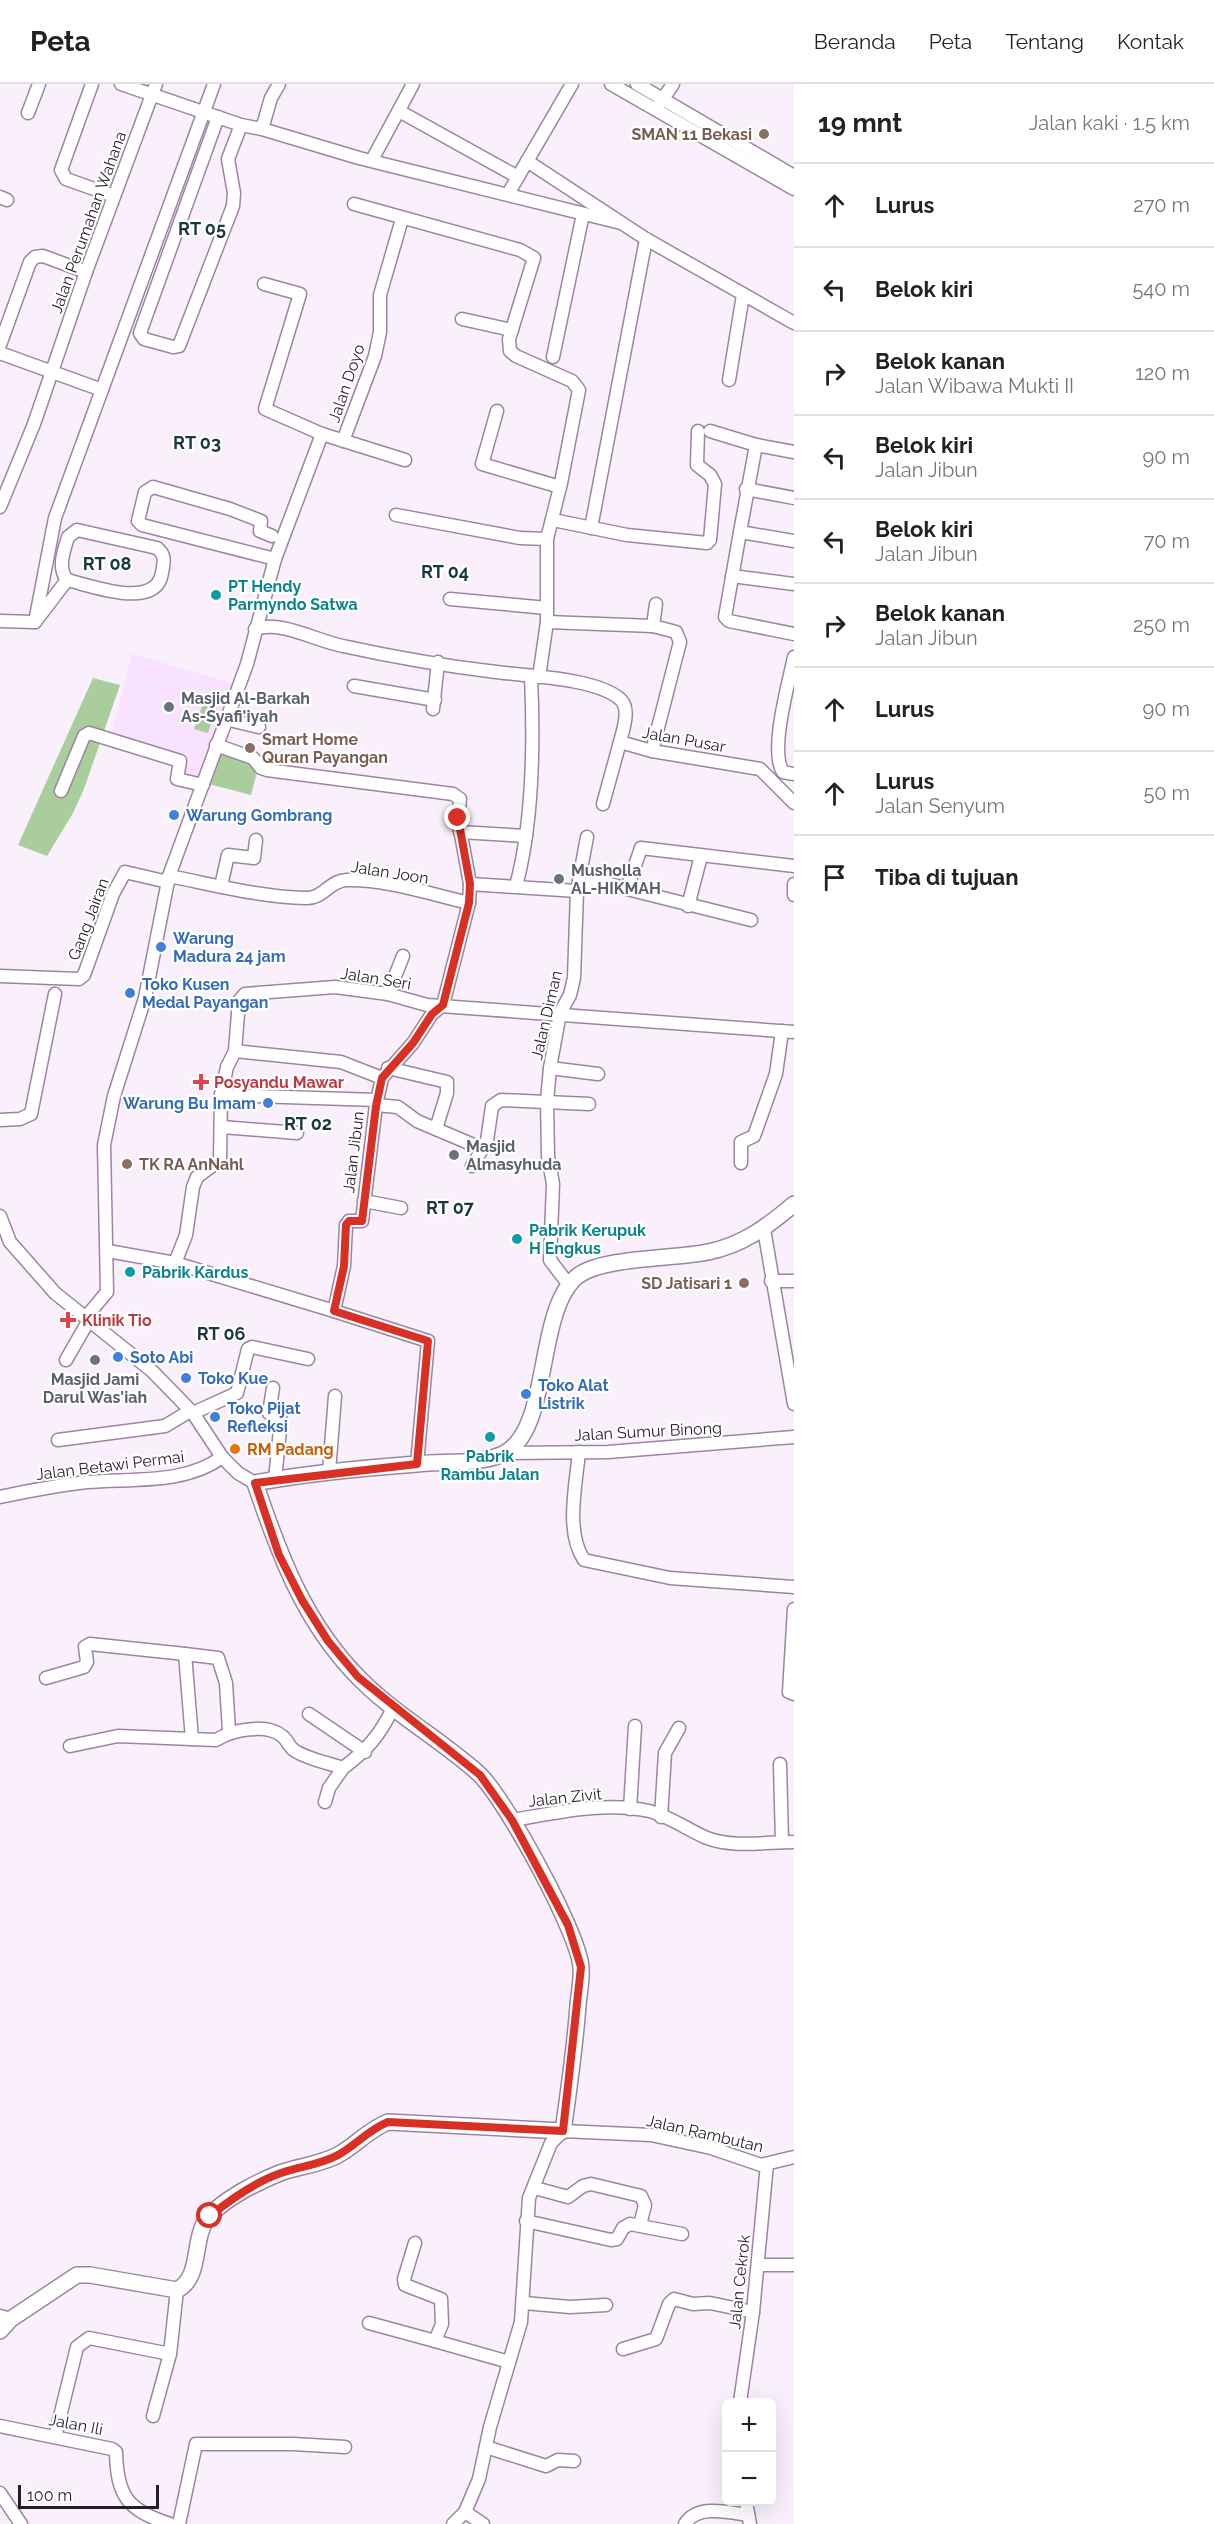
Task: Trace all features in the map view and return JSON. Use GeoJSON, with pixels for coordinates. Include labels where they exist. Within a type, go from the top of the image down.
{"type":"FeatureCollection","features":[{"type":"Feature","properties":{"kind":"main road"},"geometry":{"type":"LineString","coordinates":[[0,2331],[6,2318],[77,2275],[90,2275],[177,2290],[184,2287],[190,2278],[201,2228],[210,2216],[232,2198],[280,2173],[319,2163],[339,2154],[372,2128],[388,2122],[563,2131],[581,1967],[568,1925],[512,1820],[480,1775],[393,1708],[358,1677],[328,1641],[302,1600],[279,1555],[255,1483],[329,1472],[475,1460],[504,1453],[518,1442],[530,1417],[561,1293],[580,1274],[598,1267],[709,1252],[734,1244],[764,1229],[794,1204]]}},
{"type":"Feature","properties":{"kind":"street"},"geometry":{"type":"LineString","coordinates":[[28,113],[39,84]]}},
{"type":"Feature","properties":{"kind":"street"},"geometry":{"type":"LineString","coordinates":[[92,84],[62,166],[62,173],[66,179],[114,196]]}},
{"type":"Feature","properties":{"kind":"street"},"geometry":{"type":"LineString","coordinates":[[121,84],[155,88],[205,112],[241,125],[621,223]]}},
{"type":"Feature","properties":{"kind":"street"},"geometry":{"type":"LineString","coordinates":[[35,622],[55,518],[214,84]]}},
{"type":"Feature","properties":{"kind":"street"},"geometry":{"type":"LineString","coordinates":[[262,129],[271,98],[279,84]]}},
{"type":"Feature","properties":{"kind":"street"},"geometry":{"type":"LineString","coordinates":[[372,160],[413,84]]}},
{"type":"Feature","properties":{"kind":"street"},"geometry":{"type":"LineString","coordinates":[[508,194],[572,84]]}},
{"type":"Feature","properties":{"kind":"street"},"geometry":{"type":"LineString","coordinates":[[611,84],[765,165],[794,176]]}},
{"type":"Feature","properties":{"kind":"street"},"geometry":{"type":"LineString","coordinates":[[637,84],[765,165],[794,189]]}},
{"type":"Feature","properties":{"kind":"street"},"geometry":{"type":"LineString","coordinates":[[655,109],[673,84]]}},
{"type":"Feature","properties":{"kind":"street","name":"Jalan Perumahan Wahana"},"geometry":{"type":"LineString","coordinates":[[0,507],[53,372],[86,272],[155,88]]}},
{"type":"Feature","properties":{"kind":"street"},"geometry":{"type":"LineString","coordinates":[[399,111],[518,177]]}},
{"type":"Feature","properties":{"kind":"street"},"geometry":{"type":"LineString","coordinates":[[218,117],[140,333],[144,339],[173,347],[179,346],[233,206],[234,193],[228,159],[241,125]]}},
{"type":"Feature","properties":{"kind":"street"},"geometry":{"type":"LineString","coordinates":[[527,161],[646,239],[794,323]]}},
{"type":"Feature","properties":{"kind":"street"},"geometry":{"type":"LineString","coordinates":[[354,204],[532,255],[534,265],[509,339],[510,351],[516,356],[572,381],[579,390],[561,487],[547,538],[547,622],[535,676],[526,836],[516,886]]}},
{"type":"Feature","properties":{"kind":"street"},"geometry":{"type":"LineString","coordinates":[[553,357],[583,214]]}},
{"type":"Feature","properties":{"kind":"street","name":"Jalan Doyo"},"geometry":{"type":"LineString","coordinates":[[66,1360],[88,1319],[107,1292],[108,1251],[104,1145],[114,1095],[145,998],[169,879],[225,719],[247,664],[275,559],[322,434],[343,441],[375,356],[380,332],[380,295],[402,219]]}},
{"type":"Feature","properties":{"kind":"street"},"geometry":{"type":"LineString","coordinates":[[591,528],[646,239]]}},
{"type":"Feature","properties":{"kind":"street"},"geometry":{"type":"LineString","coordinates":[[0,345],[30,262],[35,257],[44,256],[86,272]]}},
{"type":"Feature","properties":{"kind":"street"},"geometry":{"type":"LineString","coordinates":[[264,284],[300,294],[265,409],[322,434]]}},
{"type":"Feature","properties":{"kind":"street"},"geometry":{"type":"LineString","coordinates":[[729,380],[743,295]]}},
{"type":"Feature","properties":{"kind":"street"},"geometry":{"type":"LineString","coordinates":[[462,320],[512,330]]}},
{"type":"Feature","properties":{"kind":"street"},"geometry":{"type":"LineString","coordinates":[[0,353],[102,390]]}},
{"type":"Feature","properties":{"kind":"street"},"geometry":{"type":"LineString","coordinates":[[497,411],[482,464],[561,487]]}},
{"type":"Feature","properties":{"kind":"street"},"geometry":{"type":"LineString","coordinates":[[553,520],[627,535],[709,542],[715,490],[713,479],[697,465],[704,431],[756,445],[794,452]]}},
{"type":"Feature","properties":{"kind":"street"},"geometry":{"type":"LineString","coordinates":[[343,441],[405,460]]}},
{"type":"Feature","properties":{"kind":"street"},"geometry":{"type":"LineString","coordinates":[[756,445],[725,617],[729,621],[794,634]]}},
{"type":"Feature","properties":{"kind":"street"},"geometry":{"type":"LineString","coordinates":[[272,536],[260,531],[261,521],[230,509],[153,487],[145,492],[138,520],[142,525],[275,559]]}},
{"type":"Feature","properties":{"kind":"street"},"geometry":{"type":"LineString","coordinates":[[747,489],[794,498]]}},
{"type":"Feature","properties":{"kind":"street"},"geometry":{"type":"LineString","coordinates":[[396,515],[520,538],[547,538]]}},
{"type":"Feature","properties":{"kind":"street"},"geometry":{"type":"LineString","coordinates":[[77,530],[149,545],[162,552],[164,560],[162,579],[158,584],[138,594],[117,592],[67,579],[61,563],[68,537],[77,530]]}},
{"type":"Feature","properties":{"kind":"street"},"geometry":{"type":"LineString","coordinates":[[740,532],[794,541]]}},
{"type":"Feature","properties":{"kind":"street"},"geometry":{"type":"LineString","coordinates":[[732,576],[794,585]]}},
{"type":"Feature","properties":{"kind":"street"},"geometry":{"type":"LineString","coordinates":[[35,622],[55,599],[67,579]]}},
{"type":"Feature","properties":{"kind":"street"},"geometry":{"type":"LineString","coordinates":[[450,599],[547,608]]}},
{"type":"Feature","properties":{"kind":"street"},"geometry":{"type":"LineString","coordinates":[[653,626],[656,604]]}},
{"type":"Feature","properties":{"kind":"street"},"geometry":{"type":"LineString","coordinates":[[0,621],[35,622]]}},
{"type":"Feature","properties":{"kind":"street"},"geometry":{"type":"LineString","coordinates":[[547,622],[653,626],[676,632],[680,642],[652,751]]}},
{"type":"Feature","properties":{"kind":"street"},"geometry":{"type":"LineString","coordinates":[[255,629],[274,626],[327,643],[535,676]]}},
{"type":"Feature","properties":{"kind":"street"},"geometry":{"type":"LineString","coordinates":[[794,657],[778,746],[779,766],[783,772],[794,774]]}},
{"type":"Feature","properties":{"kind":"street"},"geometry":{"type":"LineString","coordinates":[[354,686],[434,704],[438,662]]}},
{"type":"Feature","properties":{"kind":"street","name":"Jalan Pusar"},"geometry":{"type":"LineString","coordinates":[[535,676],[600,689],[622,700],[626,718],[620,742],[652,751],[760,770],[794,803]]}},
{"type":"Feature","properties":{"kind":"street"},"geometry":{"type":"LineString","coordinates":[[794,694],[794,704]]}},
{"type":"Feature","properties":{"kind":"street"},"geometry":{"type":"LineString","coordinates":[[225,719],[259,727]]}},
{"type":"Feature","properties":{"kind":"street"},"geometry":{"type":"LineString","coordinates":[[61,791],[84,736],[89,733],[180,761],[177,779],[203,784]]}},
{"type":"Feature","properties":{"kind":"street"},"geometry":{"type":"LineString","coordinates":[[603,804],[620,742]]}},
{"type":"Feature","properties":{"kind":"street"},"geometry":{"type":"LineString","coordinates":[[216,745],[253,758],[261,768],[267,770],[453,794],[460,799],[458,818],[470,884],[469,903],[443,1005]]}},
{"type":"Feature","properties":{"kind":"street"},"geometry":{"type":"LineString","coordinates":[[460,832],[526,836]]}},
{"type":"Feature","properties":{"kind":"street","name":"Jalan Diman"},"geometry":{"type":"LineString","coordinates":[[568,1285],[550,1260],[553,1184],[548,1156],[548,1101],[550,1068],[560,1013],[570,995],[574,978],[577,891],[587,837]]}},
{"type":"Feature","properties":{"kind":"street"},"geometry":{"type":"LineString","coordinates":[[221,886],[228,855],[253,858],[256,840]]}},
{"type":"Feature","properties":{"kind":"street"},"geometry":{"type":"LineString","coordinates":[[627,889],[641,848],[794,867]]}},
{"type":"Feature","properties":{"kind":"street"},"geometry":{"type":"LineString","coordinates":[[688,906],[701,856]]}},
{"type":"Feature","properties":{"kind":"street","name":"Gang Jairan"},"geometry":{"type":"LineString","coordinates":[[0,976],[79,979],[84,975],[113,894],[125,872],[169,879]]}},
{"type":"Feature","properties":{"kind":"street","name":"Jalan Joon"},"geometry":{"type":"LineString","coordinates":[[169,879],[221,886],[261,895],[309,898],[318,897],[338,881],[347,880],[389,885],[469,903]]}},
{"type":"Feature","properties":{"kind":"street"},"geometry":{"type":"LineString","coordinates":[[470,884],[577,891],[583,885],[594,881],[751,920]]}},
{"type":"Feature","properties":{"kind":"street"},"geometry":{"type":"LineString","coordinates":[[794,884],[794,895]]}},
{"type":"Feature","properties":{"kind":"street"},"geometry":{"type":"LineString","coordinates":[[388,994],[403,956]]}},
{"type":"Feature","properties":{"kind":"street","name":"Jalan Seri"},"geometry":{"type":"LineString","coordinates":[[175,1263],[186,1235],[193,1187],[197,1177],[220,1160],[221,1095],[227,1067],[235,1051],[239,1001],[245,994],[335,987],[388,994],[426,1005],[788,1031]]}},
{"type":"Feature","properties":{"kind":"street"},"geometry":{"type":"LineString","coordinates":[[0,1120],[20,1119],[31,1114],[55,994]]}},
{"type":"Feature","properties":{"kind":"street","name":"Jalan Jibun"},"geometry":{"type":"LineString","coordinates":[[334,1311],[344,1266],[346,1225],[349,1221],[362,1221],[376,1103],[385,1073],[413,1043],[432,1014],[443,1005]]}},
{"type":"Feature","properties":{"kind":"street"},"geometry":{"type":"LineString","coordinates":[[741,1163],[741,1142],[754,1136],[776,1074],[788,1031]]}},
{"type":"Feature","properties":{"kind":"street"},"geometry":{"type":"LineString","coordinates":[[235,1051],[341,1062],[385,1073],[447,1082],[447,1093],[436,1129]]}},
{"type":"Feature","properties":{"kind":"street"},"geometry":{"type":"LineString","coordinates":[[550,1068],[598,1074]]}},
{"type":"Feature","properties":{"kind":"street"},"geometry":{"type":"LineString","coordinates":[[221,1095],[376,1103],[398,1107],[417,1121],[483,1149]]}},
{"type":"Feature","properties":{"kind":"street"},"geometry":{"type":"LineString","coordinates":[[472,1166],[487,1142],[492,1106],[501,1100],[589,1104]]}},
{"type":"Feature","properties":{"kind":"street"},"geometry":{"type":"LineString","coordinates":[[222,1127],[297,1133]]}},
{"type":"Feature","properties":{"kind":"street"},"geometry":{"type":"LineString","coordinates":[[364,1202],[401,1208]]}},
{"type":"Feature","properties":{"kind":"street"},"geometry":{"type":"LineString","coordinates":[[0,1216],[10,1242],[55,1293],[152,1371],[191,1412],[222,1457],[238,1473],[255,1483]]}},
{"type":"Feature","properties":{"kind":"street"},"geometry":{"type":"LineString","coordinates":[[764,1229],[771,1281],[794,1404]]}},
{"type":"Feature","properties":{"kind":"street"},"geometry":{"type":"LineString","coordinates":[[108,1251],[175,1263],[428,1341],[417,1464]]}},
{"type":"Feature","properties":{"kind":"street"},"geometry":{"type":"LineString","coordinates":[[771,1281],[794,1281]]}},
{"type":"Feature","properties":{"kind":"street"},"geometry":{"type":"LineString","coordinates":[[58,1440],[165,1426],[191,1412],[237,1393],[248,1349],[252,1347],[308,1359]]}},
{"type":"Feature","properties":{"kind":"street"},"geometry":{"type":"LineString","coordinates":[[273,1388],[269,1413],[281,1420],[275,1479]]}},
{"type":"Feature","properties":{"kind":"street"},"geometry":{"type":"LineString","coordinates":[[329,1472],[335,1396]]}},
{"type":"Feature","properties":{"kind":"street","name":"Jalan Sumur Binong"},"geometry":{"type":"LineString","coordinates":[[504,1453],[690,1447],[794,1437]]}},
{"type":"Feature","properties":{"kind":"street"},"geometry":{"type":"LineString","coordinates":[[579,1452],[574,1510],[576,1548],[584,1560],[670,1578],[794,1587]]}},
{"type":"Feature","properties":{"kind":"street","name":"Jalan Betawi Permai"},"geometry":{"type":"LineString","coordinates":[[0,1497],[86,1482],[163,1478],[201,1469],[222,1457]]}},
{"type":"Feature","properties":{"kind":"street"},"geometry":{"type":"LineString","coordinates":[[794,1609],[789,1692],[794,1694]]}},
{"type":"Feature","properties":{"kind":"street"},"geometry":{"type":"LineString","coordinates":[[46,1678],[84,1667],[87,1662],[85,1647],[90,1644],[218,1658],[226,1683],[229,1731]]}},
{"type":"Feature","properties":{"kind":"street"},"geometry":{"type":"LineString","coordinates":[[185,1654],[192,1739]]}},
{"type":"Feature","properties":{"kind":"street"},"geometry":{"type":"LineString","coordinates":[[325,1802],[329,1788],[343,1768],[365,1752],[380,1734],[393,1708]]}},
{"type":"Feature","properties":{"kind":"street"},"geometry":{"type":"LineString","coordinates":[[309,1714],[365,1752]]}},
{"type":"Feature","properties":{"kind":"street"},"geometry":{"type":"LineString","coordinates":[[630,1809],[635,1726]]}},
{"type":"Feature","properties":{"kind":"street"},"geometry":{"type":"LineString","coordinates":[[661,1817],[665,1753],[679,1728]]}},
{"type":"Feature","properties":{"kind":"street"},"geometry":{"type":"LineString","coordinates":[[70,1746],[118,1736],[216,1740],[229,1731],[240,1729],[277,1732],[285,1737],[294,1750],[343,1768]]}},
{"type":"Feature","properties":{"kind":"street"},"geometry":{"type":"LineString","coordinates":[[780,1764],[788,1842]]}},
{"type":"Feature","properties":{"kind":"street","name":"Jalan Zivit"},"geometry":{"type":"LineString","coordinates":[[512,1820],[589,1808],[630,1809],[650,1812],[710,1839],[746,1843],[788,1842]]}},
{"type":"Feature","properties":{"kind":"street"},"geometry":{"type":"LineString","coordinates":[[453,2524],[465,2512],[479,2479],[524,2303],[528,2198],[535,2188],[551,2143],[563,2131]]}},
{"type":"Feature","properties":{"kind":"street","name":"Jalan Rambutan"},"geometry":{"type":"LineString","coordinates":[[563,2131],[651,2135],[711,2148],[761,2165],[767,2164]]}},
{"type":"Feature","properties":{"kind":"street"},"geometry":{"type":"LineString","coordinates":[[767,2164],[794,2157]]}},
{"type":"Feature","properties":{"kind":"street","name":"Jalan Cekrok"},"geometry":{"type":"LineString","coordinates":[[741,2398],[759,2265],[767,2164]]}},
{"type":"Feature","properties":{"kind":"street"},"geometry":{"type":"LineString","coordinates":[[535,2188],[568,2197],[583,2186],[591,2184],[641,2196],[645,2205],[640,2225]]}},
{"type":"Feature","properties":{"kind":"street"},"geometry":{"type":"LineString","coordinates":[[526,2221],[611,2240],[617,2239],[625,2225],[640,2225],[682,2234]]}},
{"type":"Feature","properties":{"kind":"street"},"geometry":{"type":"LineString","coordinates":[[415,2243],[404,2279],[405,2285],[441,2299],[442,2324],[435,2341]]}},
{"type":"Feature","properties":{"kind":"street"},"geometry":{"type":"LineString","coordinates":[[759,2265],[794,2265]]}},
{"type":"Feature","properties":{"kind":"street"},"geometry":{"type":"LineString","coordinates":[[153,2416],[170,2354],[177,2290]]}},
{"type":"Feature","properties":{"kind":"street"},"geometry":{"type":"LineString","coordinates":[[623,2349],[656,2339],[669,2304],[674,2299],[753,2312]]}},
{"type":"Feature","properties":{"kind":"street"},"geometry":{"type":"LineString","coordinates":[[524,2303],[570,2307],[606,2306]]}},
{"type":"Feature","properties":{"kind":"street"},"geometry":{"type":"LineString","coordinates":[[369,2324],[509,2362]]}},
{"type":"Feature","properties":{"kind":"street"},"geometry":{"type":"LineString","coordinates":[[54,2437],[77,2347],[82,2341],[89,2338],[170,2354]]}},
{"type":"Feature","properties":{"kind":"street","name":"Jalan Ili"},"geometry":{"type":"LineString","coordinates":[[0,2426],[116,2452],[119,2487],[129,2502],[149,2521],[170,2524]]}},
{"type":"Feature","properties":{"kind":"street"},"geometry":{"type":"LineString","coordinates":[[179,2524],[196,2444],[258,2443],[345,2446]]}},
{"type":"Feature","properties":{"kind":"street"},"geometry":{"type":"LineString","coordinates":[[486,2447],[546,2466],[558,2460],[574,2461]]}},
{"type":"Feature","properties":{"kind":"street"},"geometry":{"type":"LineString","coordinates":[[0,2493],[21,2524]]}},
{"type":"Feature","properties":{"kind":"street"},"geometry":{"type":"LineString","coordinates":[[685,2524],[693,2513],[701,2511],[749,2519]]}},
{"type":"Feature","properties":{"kind":"street"},"geometry":{"type":"LineString","coordinates":[[465,2512],[483,2524]]}},
{"type":"Feature","properties":{"kind":"shaded area"},"geometry":{"type":"Polygon","coordinates":[[[132,654],[235,684],[201,782],[179,776],[183,761],[110,740],[132,654]]]}},
{"type":"Feature","properties":{"kind":"green space"},"geometry":{"type":"Polygon","coordinates":[[[93,678],[120,685],[84,789],[73,813],[47,856],[18,845],[93,678]]]}},
{"type":"Feature","properties":{"kind":"green space"},"geometry":{"type":"Polygon","coordinates":[[[204,701],[217,706],[208,733],[194,729],[204,701]]]}},
{"type":"Feature","properties":{"kind":"green space"},"geometry":{"type":"Polygon","coordinates":[[[220,752],[253,762],[256,776],[251,795],[209,784],[220,752]]]}},
{"type":"Feature","properties":{"kind":"place","name":"SMAN 11 Bekasi"},"geometry":{"type":"Point","coordinates":[764,134]}},
{"type":"Feature","properties":{"kind":"place","name":"PT Hendy Parmyndo Satwa"},"geometry":{"type":"Point","coordinates":[216,595]}},
{"type":"Feature","properties":{"kind":"place","name":"Masjid Al-Barkah As-Syafi'iyah"},"geometry":{"type":"Point","coordinates":[169,707]}},
{"type":"Feature","properties":{"kind":"place","name":"Smart Home Quran Payangan"},"geometry":{"type":"Point","coordinates":[250,748]}},
{"type":"Feature","properties":{"kind":"place","name":"Warung Gombrang"},"geometry":{"type":"Point","coordinates":[174,815]}},
{"type":"Feature","properties":{"kind":"place","name":"Musholla AL-HIKMAH"},"geometry":{"type":"Point","coordinates":[559,879]}},
{"type":"Feature","properties":{"kind":"place","name":"Warung Madura 24 jam"},"geometry":{"type":"Point","coordinates":[161,947]}},
{"type":"Feature","properties":{"kind":"place","name":"Toko Kusen Medal Payangan"},"geometry":{"type":"Point","coordinates":[130,993]}},
{"type":"Feature","properties":{"kind":"place","name":"Posyandu Mawar"},"geometry":{"type":"Point","coordinates":[201,1082]}},
{"type":"Feature","properties":{"kind":"place","name":"Warung Bu Imam"},"geometry":{"type":"Point","coordinates":[268,1103]}},
{"type":"Feature","properties":{"kind":"place","name":"Masjid Almasyhuda"},"geometry":{"type":"Point","coordinates":[454,1155]}},
{"type":"Feature","properties":{"kind":"place","name":"TK RA AnNahl"},"geometry":{"type":"Point","coordinates":[127,1164]}},
{"type":"Feature","properties":{"kind":"place","name":"Pabrik Kerupuk H Engkus"},"geometry":{"type":"Point","coordinates":[517,1239]}},
{"type":"Feature","properties":{"kind":"place","name":"Pabrik Kardus"},"geometry":{"type":"Point","coordinates":[130,1272]}},
{"type":"Feature","properties":{"kind":"place","name":"SD Jatisari 1"},"geometry":{"type":"Point","coordinates":[744,1283]}},
{"type":"Feature","properties":{"kind":"place","name":"Klinik Tio"},"geometry":{"type":"Point","coordinates":[68,1320]}},
{"type":"Feature","properties":{"kind":"place","name":"Soto Abi"},"geometry":{"type":"Point","coordinates":[118,1357]}},
{"type":"Feature","properties":{"kind":"place","name":"Masjid Jami Darul Was'iah"},"geometry":{"type":"Point","coordinates":[95,1360]}},
{"type":"Feature","properties":{"kind":"place","name":"Toko Kue"},"geometry":{"type":"Point","coordinates":[186,1378]}},
{"type":"Feature","properties":{"kind":"place","name":"Toko Alat Listrik"},"geometry":{"type":"Point","coordinates":[526,1394]}},
{"type":"Feature","properties":{"kind":"place","name":"Toko Pijat Refleksi"},"geometry":{"type":"Point","coordinates":[215,1417]}},
{"type":"Feature","properties":{"kind":"place","name":"Pabrik Rambu Jalan"},"geometry":{"type":"Point","coordinates":[490,1437]}},
{"type":"Feature","properties":{"kind":"place","name":"RM Padang"},"geometry":{"type":"Point","coordinates":[235,1449]}},
{"type":"Feature","properties":{"kind":"district","name":"RT 05"},"geometry":{"type":"Point","coordinates":[202,229]}},
{"type":"Feature","properties":{"kind":"district","name":"RT 03"},"geometry":{"type":"Point","coordinates":[197,443]}},
{"type":"Feature","properties":{"kind":"district","name":"RT 08"},"geometry":{"type":"Point","coordinates":[107,564]}},
{"type":"Feature","properties":{"kind":"district","name":"RT 04"},"geometry":{"type":"Point","coordinates":[445,572]}},
{"type":"Feature","properties":{"kind":"district","name":"RT 02"},"geometry":{"type":"Point","coordinates":[308,1124]}},
{"type":"Feature","properties":{"kind":"district","name":"RT 07"},"geometry":{"type":"Point","coordinates":[450,1208]}},
{"type":"Feature","properties":{"kind":"district","name":"RT 06"},"geometry":{"type":"Point","coordinates":[221,1334]}},
{"type":"Feature","properties":{"kind":"route"},"geometry":{"type":"LineString","coordinates":[[210,2216],[232,2198],[280,2173],[319,2163],[339,2154],[372,2128],[388,2122],[563,2131],[577,2026],[581,1967],[568,1925],[512,1820],[480,1775],[393,1708],[358,1677],[328,1641],[302,1600],[279,1555],[255,1483],[329,1472],[417,1464],[428,1341],[334,1311],[344,1266],[346,1225],[349,1221],[362,1221],[376,1106],[382,1078],[388,1068],[413,1043],[432,1014],[443,1005],[469,903],[470,884],[458,818]]}}]}
